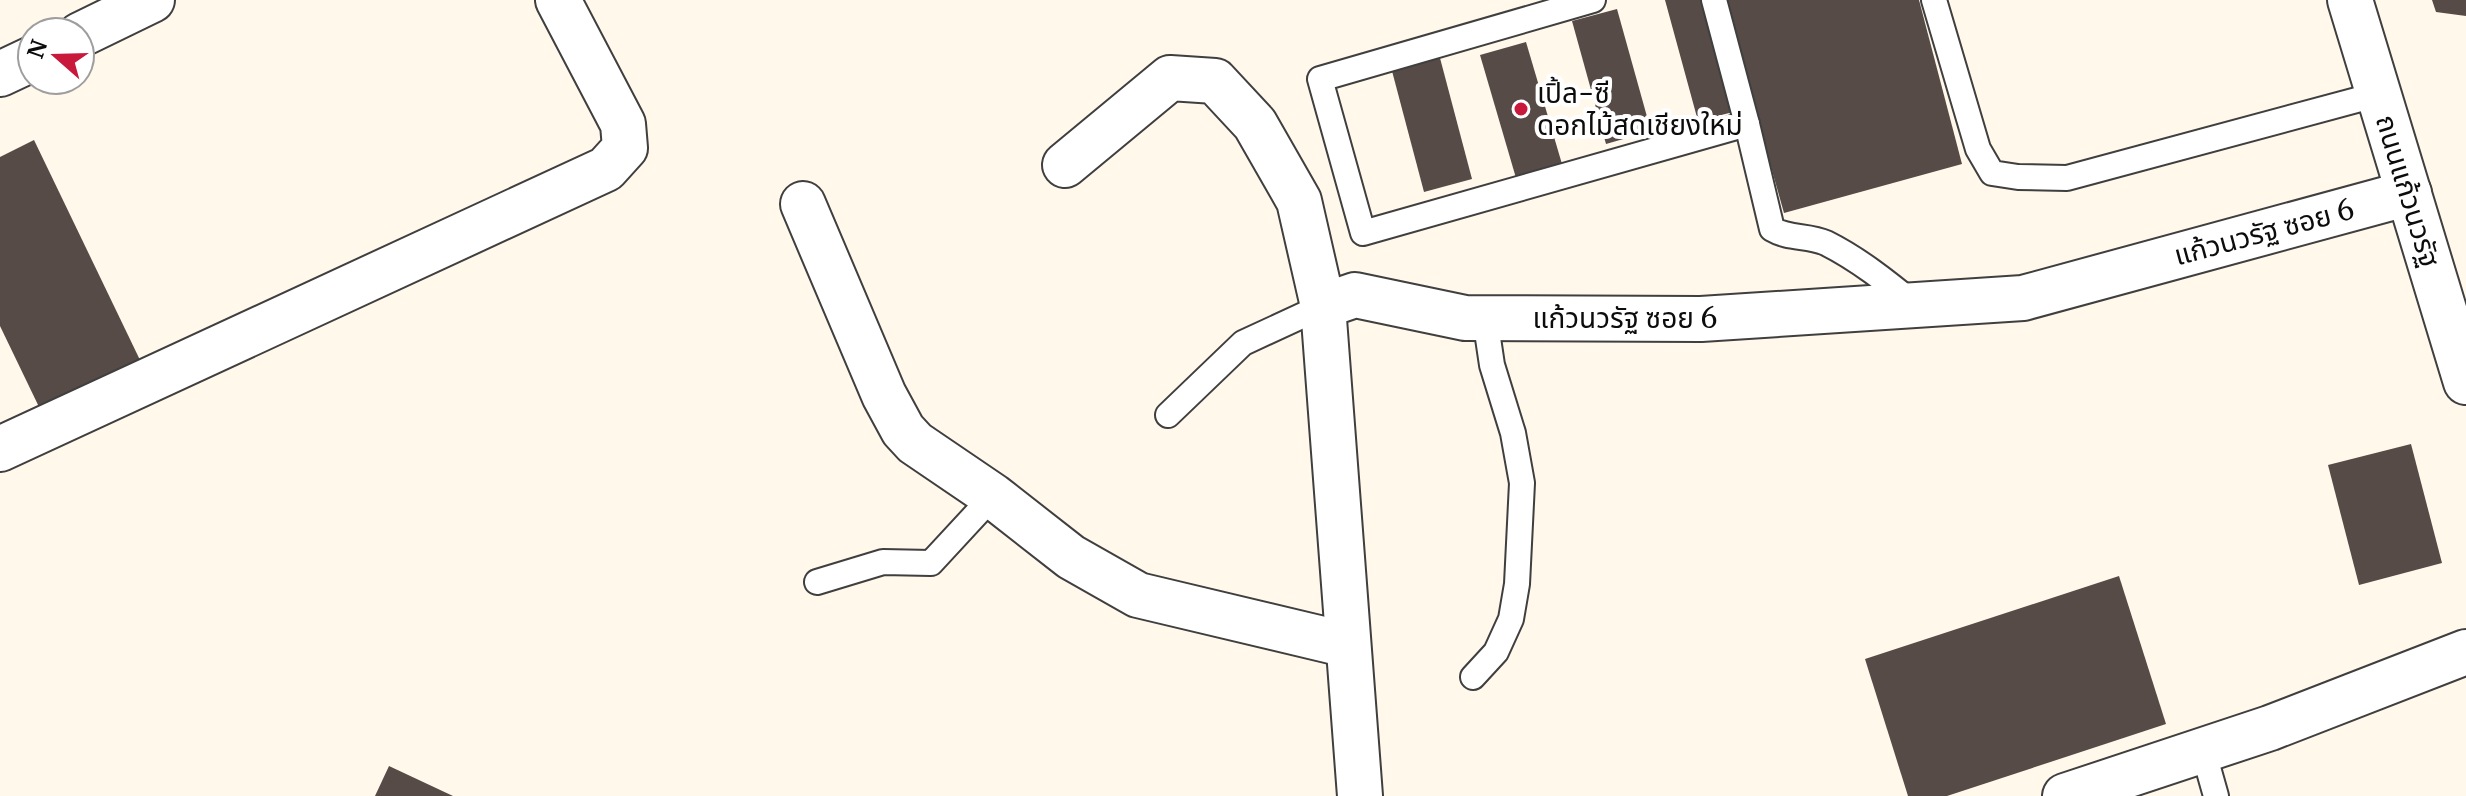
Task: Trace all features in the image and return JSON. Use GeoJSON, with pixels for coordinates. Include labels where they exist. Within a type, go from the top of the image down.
{"type":"FeatureCollection","features":[{"type":"Feature","properties":{"kind":"street"},"geometry":{"type":"LineString","coordinates":[[96,27],[152,0]]}},
{"type":"Feature","properties":{"kind":"street"},"geometry":{"type":"LineString","coordinates":[[0,449],[606,169],[625,148],[623,124],[558,0]]}},
{"type":"Feature","properties":{"kind":"street","name":"ถนนแก้วนวรัฐ"},"geometry":{"type":"LineString","coordinates":[[2350,0],[2466,382]]}},
{"type":"Feature","properties":{"kind":"street"},"geometry":{"type":"LineString","coordinates":[[1065,165],[1170,78],[1215,81],[1255,124],[1299,201],[1323,306],[1360,796]]}},
{"type":"Feature","properties":{"kind":"street","name":"แก้วนวรัฐ ซอย 6"},"geometry":{"type":"LineString","coordinates":[[1323,306],[1355,295],[1465,318],[1701,319],[2023,298],[2409,193]]}},
{"type":"Feature","properties":{"kind":"street"},"geometry":{"type":"LineString","coordinates":[[803,204],[884,395],[903,430],[915,443],[993,496],[1071,557],[1138,595],[1348,645]]}},
{"type":"Feature","properties":{"kind":"street"},"geometry":{"type":"LineString","coordinates":[[2065,796],[2270,728],[2466,652]]}},
{"type":"Feature","properties":{"kind":"lane"},"geometry":{"type":"LineString","coordinates":[[1593,0],[1320,79],[1363,233],[1747,124]]}},
{"type":"Feature","properties":{"kind":"lane"},"geometry":{"type":"LineString","coordinates":[[1714,0],[1772,229],[1783,236],[1823,241],[1883,279],[1915,305]]}},
{"type":"Feature","properties":{"kind":"lane"},"geometry":{"type":"LineString","coordinates":[[1934,0],[1978,149],[1992,173],[2067,178],[2379,94]]}},
{"type":"Feature","properties":{"kind":"lane"},"geometry":{"type":"LineString","coordinates":[[1168,415],[1243,343],[1323,306]]}},
{"type":"Feature","properties":{"kind":"lane"},"geometry":{"type":"LineString","coordinates":[[1473,677],[1496,652],[1511,619],[1517,584],[1522,483],[1513,433],[1492,365],[1485,318]]}},
{"type":"Feature","properties":{"kind":"lane"},"geometry":{"type":"LineString","coordinates":[[817,582],[883,562],[931,563],[993,496]]}},
{"type":"Feature","properties":{"kind":"lane"},"geometry":{"type":"LineString","coordinates":[[2203,750],[2216,796]]}},
{"type":"Feature","properties":{"kind":"building"},"geometry":{"type":"Polygon","coordinates":[[[1665,0],[1707,0],[1737,111],[1698,121],[1665,0]]]}},
{"type":"Feature","properties":{"kind":"building"},"geometry":{"type":"Polygon","coordinates":[[[1724,0],[1919,0],[1962,164],[1784,213],[1724,0]]]}},
{"type":"Feature","properties":{"kind":"building"},"geometry":{"type":"Polygon","coordinates":[[[2432,0],[2466,0],[2466,16],[2436,12],[2432,0]]]}},
{"type":"Feature","properties":{"kind":"building"},"geometry":{"type":"Polygon","coordinates":[[[1617,9],[1651,131],[1606,144],[1572,21],[1617,9]]]}},
{"type":"Feature","properties":{"kind":"building","name":"เปิ้ล-ซี ดอกไม้สดเชียงใหม่"},"geometry":{"type":"Polygon","coordinates":[[[1526,42],[1562,164],[1516,178],[1480,55],[1526,42]]]}},
{"type":"Feature","properties":{"kind":"building"},"geometry":{"type":"Polygon","coordinates":[[[1440,58],[1472,179],[1424,192],[1392,71],[1440,58]]]}},
{"type":"Feature","properties":{"kind":"building"},"geometry":{"type":"Polygon","coordinates":[[[34,140],[140,360],[40,409],[0,326],[0,157],[34,140]]]}},
{"type":"Feature","properties":{"kind":"building"},"geometry":{"type":"Polygon","coordinates":[[[2411,444],[2442,563],[2359,585],[2328,465],[2411,444]]]}},
{"type":"Feature","properties":{"kind":"building"},"geometry":{"type":"Polygon","coordinates":[[[2119,576],[2166,724],[1947,796],[1908,796],[1865,659],[2119,576]]]}},
{"type":"Feature","properties":{"kind":"building"},"geometry":{"type":"Polygon","coordinates":[[[389,766],[453,796],[375,796],[389,766]]]}},
{"type":"Feature","properties":{"kind":"place","name":"เปิ้ล-ซี ดอกไม้สดเชียงใหม่"},"geometry":{"type":"Point","coordinates":[1521,109]}}]}
